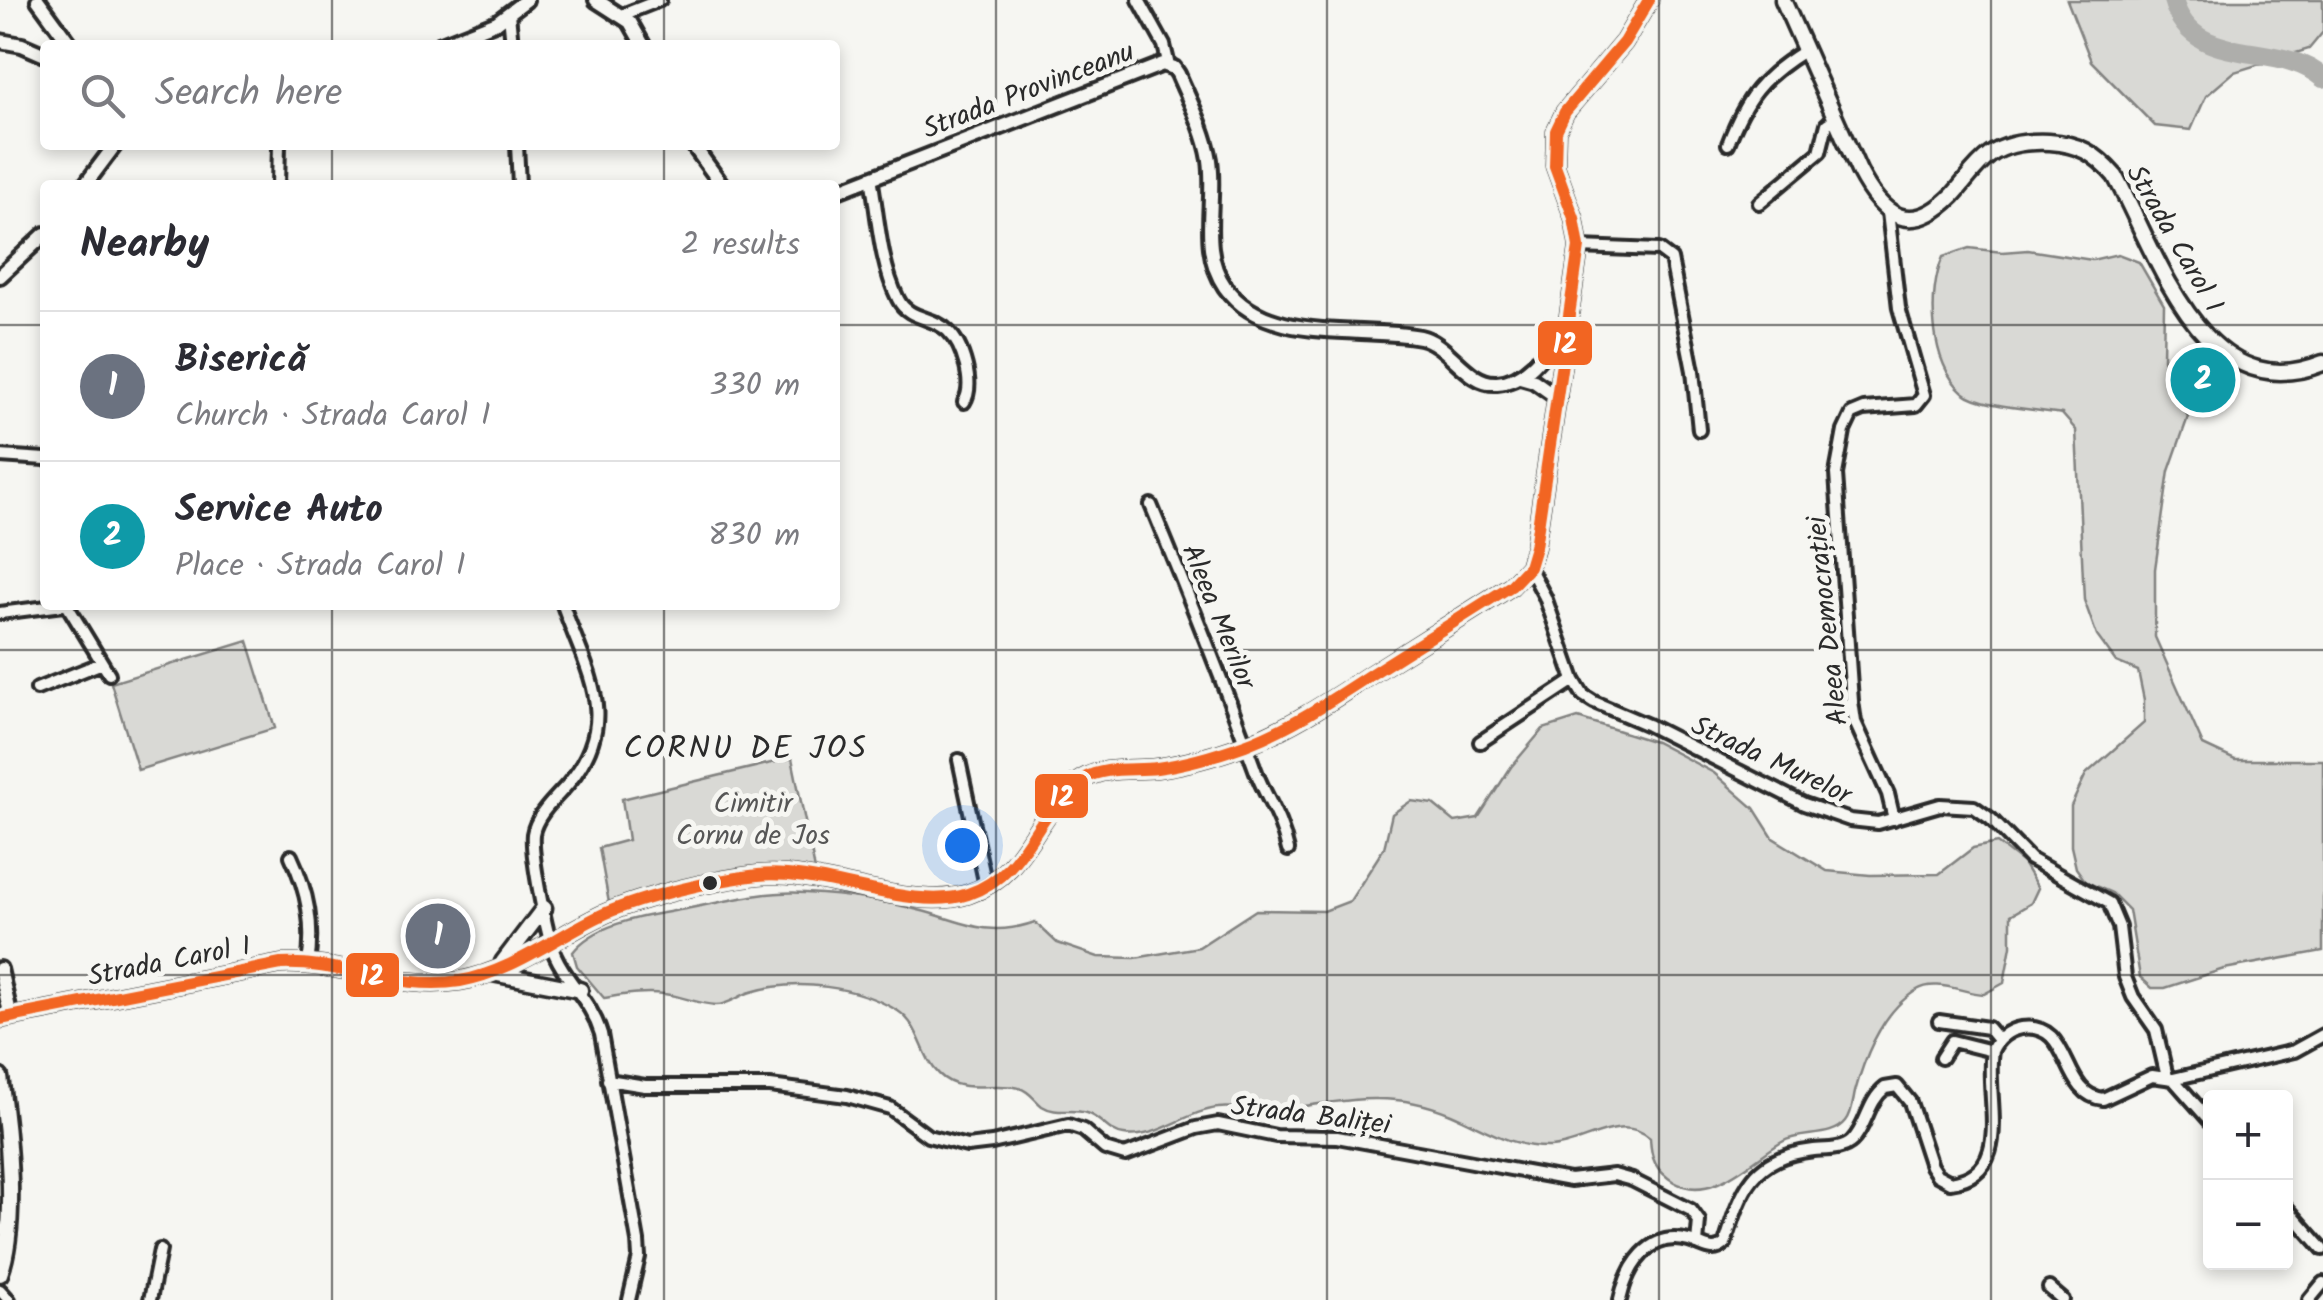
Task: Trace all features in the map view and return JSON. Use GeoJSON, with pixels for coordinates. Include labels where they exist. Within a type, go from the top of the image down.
{"type":"FeatureCollection","features":[{"type":"Feature","properties":{"kind":"main road"},"geometry":{"type":"LineString","coordinates":[[1529,567],[1579,247],[1574,218],[1555,166],[1556,130],[1565,112],[1624,42],[1649,0]]}},
{"type":"Feature","properties":{"kind":"main road"},"geometry":{"type":"LineString","coordinates":[[1783,0],[1870,193],[1888,212]]}},
{"type":"Feature","properties":{"kind":"main road","name":"Strada Carol I"},"geometry":{"type":"LineString","coordinates":[[1888,212],[1912,217],[1938,207],[1990,155],[2014,144],[2052,142],[2081,147],[2100,159],[2114,176],[2177,298],[2214,345],[2248,365],[2266,370],[2300,370],[2323,362]]}},
{"type":"Feature","properties":{"kind":"main road","name":"Strada Carol I"},"geometry":{"type":"LineString","coordinates":[[6,1018],[281,964],[423,984],[462,980],[491,972],[628,905],[753,876],[786,875],[957,898],[986,886],[1015,864],[1065,794],[1084,778],[1108,771],[1182,764],[1247,744],[1315,710],[1511,586],[1529,567]]}},
{"type":"Feature","properties":{"kind":"main road"},"geometry":{"type":"LineString","coordinates":[[491,972],[544,908]]}},
{"type":"Feature","properties":{"kind":"main road"},"geometry":{"type":"LineString","coordinates":[[491,972],[580,990]]}},
{"type":"Feature","properties":{"kind":"main road"},"geometry":{"type":"LineString","coordinates":[[0,1078],[8,1166],[7,1237],[0,1274]]}},
{"type":"Feature","properties":{"kind":"street"},"geometry":{"type":"LineString","coordinates":[[38,0],[67,40]]}},
{"type":"Feature","properties":{"kind":"street"},"geometry":{"type":"LineString","coordinates":[[451,40],[497,22],[526,0]]}},
{"type":"Feature","properties":{"kind":"street"},"geometry":{"type":"LineString","coordinates":[[596,0],[622,15],[640,40]]}},
{"type":"Feature","properties":{"kind":"street"},"geometry":{"type":"LineString","coordinates":[[622,15],[660,0]]}},
{"type":"Feature","properties":{"kind":"street"},"geometry":{"type":"LineString","coordinates":[[1139,0],[1160,37],[1170,66]]}},
{"type":"Feature","properties":{"kind":"street"},"geometry":{"type":"LineString","coordinates":[[510,13],[512,40]]}},
{"type":"Feature","properties":{"kind":"street"},"geometry":{"type":"LineString","coordinates":[[0,41],[40,52]]}},
{"type":"Feature","properties":{"kind":"street"},"geometry":{"type":"LineString","coordinates":[[1728,144],[1738,118],[1759,85],[1804,51]]}},
{"type":"Feature","properties":{"kind":"street","name":"Strada Provinceanu"},"geometry":{"type":"LineString","coordinates":[[840,190],[1152,67],[1170,66],[1178,74],[1209,154],[1212,253],[1223,285],[1233,297],[1254,312],[1289,325],[1426,338],[1477,377],[1493,383],[1520,377],[1534,381],[1558,398]]}},
{"type":"Feature","properties":{"kind":"street"},"geometry":{"type":"LineString","coordinates":[[1759,203],[1820,152],[1826,126],[1836,119]]}},
{"type":"Feature","properties":{"kind":"street"},"geometry":{"type":"LineString","coordinates":[[89,180],[111,150]]}},
{"type":"Feature","properties":{"kind":"street"},"geometry":{"type":"LineString","coordinates":[[278,180],[279,150]]}},
{"type":"Feature","properties":{"kind":"street"},"geometry":{"type":"LineString","coordinates":[[517,150],[519,180]]}},
{"type":"Feature","properties":{"kind":"street"},"geometry":{"type":"LineString","coordinates":[[696,150],[718,180]]}},
{"type":"Feature","properties":{"kind":"street"},"geometry":{"type":"LineString","coordinates":[[871,177],[897,297],[904,310],[944,326],[952,334],[968,377],[970,393],[964,402]]}},
{"type":"Feature","properties":{"kind":"street","name":"Aleea Democrației"},"geometry":{"type":"LineString","coordinates":[[1888,212],[1899,308],[1924,395],[1916,405],[1864,408],[1852,414],[1844,431],[1836,474],[1852,702],[1858,732],[1891,802],[1894,819]]}},
{"type":"Feature","properties":{"kind":"street"},"geometry":{"type":"LineString","coordinates":[[0,276],[40,239]]}},
{"type":"Feature","properties":{"kind":"street"},"geometry":{"type":"LineString","coordinates":[[1579,247],[1658,250],[1671,260],[1693,371],[1699,430]]}},
{"type":"Feature","properties":{"kind":"street"},"geometry":{"type":"LineString","coordinates":[[1520,377],[1539,359],[1570,317]]}},
{"type":"Feature","properties":{"kind":"street"},"geometry":{"type":"LineString","coordinates":[[0,456],[40,459]]}},
{"type":"Feature","properties":{"kind":"street","name":"Aleea Merilor"},"geometry":{"type":"LineString","coordinates":[[1151,505],[1264,791],[1282,821],[1288,850]]}},
{"type":"Feature","properties":{"kind":"street"},"geometry":{"type":"LineString","coordinates":[[1480,742],[1574,680],[1545,597],[1529,567]]}},
{"type":"Feature","properties":{"kind":"street"},"geometry":{"type":"LineString","coordinates":[[0,613],[40,608]]}},
{"type":"Feature","properties":{"kind":"street"},"geometry":{"type":"LineString","coordinates":[[68,610],[109,674]]}},
{"type":"Feature","properties":{"kind":"street"},"geometry":{"type":"LineString","coordinates":[[564,610],[598,709],[597,731],[583,766],[536,822],[533,843],[554,955],[580,990],[601,1034],[638,1241],[639,1258],[629,1300]]}},
{"type":"Feature","properties":{"kind":"street"},"geometry":{"type":"LineString","coordinates":[[37,689],[102,663]]}},
{"type":"Feature","properties":{"kind":"street","name":"Strada Murelor"},"geometry":{"type":"LineString","coordinates":[[1574,680],[1594,702],[1804,804],[1864,824],[1940,805],[1983,811],[2030,860],[2109,903],[2119,928],[2125,977],[2133,997],[2156,1030],[2170,1078]]}},
{"type":"Feature","properties":{"kind":"street"},"geometry":{"type":"LineString","coordinates":[[959,760],[986,886]]}},
{"type":"Feature","properties":{"kind":"street"},"geometry":{"type":"LineString","coordinates":[[291,856],[309,905],[312,931],[308,965]]}},
{"type":"Feature","properties":{"kind":"street"},"geometry":{"type":"LineString","coordinates":[[0,969],[6,1018]]}},
{"type":"Feature","properties":{"kind":"street"},"geometry":{"type":"LineString","coordinates":[[1620,1300],[1626,1278],[1641,1254],[1670,1240],[1716,1250],[1725,1244],[1744,1188],[1766,1165],[1790,1154],[1852,1141],[1876,1096],[1891,1086],[1907,1094],[1936,1174],[1950,1182],[1971,1178],[1985,1165],[1992,1148],[1995,1045],[1988,1028],[1939,1021]]}},
{"type":"Feature","properties":{"kind":"street"},"geometry":{"type":"LineString","coordinates":[[1941,1058],[1952,1041],[1995,1045],[2024,1027],[2046,1031],[2057,1041],[2082,1088],[2094,1098],[2112,1096],[2152,1076],[2170,1078],[2294,1051],[2323,1035]]}},
{"type":"Feature","properties":{"kind":"street"},"geometry":{"type":"LineString","coordinates":[[2170,1078],[2203,1113]]}},
{"type":"Feature","properties":{"kind":"street","name":"Strada Baliței"},"geometry":{"type":"LineString","coordinates":[[608,1080],[646,1086],[770,1086],[847,1096],[890,1108],[940,1141],[968,1146],[1068,1125],[1083,1130],[1105,1149],[1125,1155],[1196,1128],[1218,1124],[1276,1136],[1337,1137],[1570,1180],[1614,1175],[1691,1210],[1699,1221],[1698,1244]]}},
{"type":"Feature","properties":{"kind":"street"},"geometry":{"type":"LineString","coordinates":[[2293,1214],[2323,1249]]}},
{"type":"Feature","properties":{"kind":"street"},"geometry":{"type":"LineString","coordinates":[[150,1300],[160,1250]]}},
{"type":"Feature","properties":{"kind":"street"},"geometry":{"type":"LineString","coordinates":[[2309,1300],[2323,1283]]}},
{"type":"Feature","properties":{"kind":"street"},"geometry":{"type":"LineString","coordinates":[[2049,1288],[2063,1300]]}},
{"type":"Feature","properties":{"kind":"street"},"geometry":{"type":"LineString","coordinates":[[0,1290],[9,1300]]}},
{"type":"Feature","properties":{"kind":"green space"},"geometry":{"type":"Polygon","coordinates":[[[2067,0],[2323,0],[2323,32],[2309,49],[2234,72],[2206,96],[2191,130],[2155,126],[2091,61],[2067,0]]]}},
{"type":"Feature","properties":{"kind":"green space"},"geometry":{"type":"Polygon","coordinates":[[[1969,248],[2028,250],[2092,260],[2118,254],[2139,262],[2164,305],[2163,359],[2188,417],[2169,471],[2155,569],[2155,637],[2203,745],[2235,760],[2323,760],[2323,951],[2224,969],[2165,988],[2152,988],[2140,977],[2129,910],[2112,893],[2086,882],[2076,868],[2071,846],[2071,806],[2086,774],[2144,723],[2144,700],[2138,671],[2116,662],[2097,636],[2084,600],[2076,430],[2062,414],[1971,397],[1952,380],[1944,365],[1935,328],[1938,272],[1943,257],[1969,248]]]}},
{"type":"Feature","properties":{"kind":"green space"},"geometry":{"type":"Polygon","coordinates":[[[248,641],[275,728],[138,770],[111,683],[248,641]]]}},
{"type":"Feature","properties":{"kind":"green space"},"geometry":{"type":"Polygon","coordinates":[[[1578,718],[1655,742],[1714,773],[1754,808],[1773,838],[1827,871],[1939,874],[1973,848],[1997,843],[2023,863],[2038,888],[2031,903],[2011,915],[2011,946],[2004,983],[1984,994],[1933,985],[1917,990],[1894,1010],[1877,1035],[1859,1078],[1850,1115],[1840,1127],[1782,1142],[1731,1177],[1703,1187],[1688,1187],[1662,1173],[1653,1158],[1650,1138],[1638,1131],[1614,1129],[1563,1145],[1536,1146],[1511,1141],[1433,1107],[1396,1100],[1348,1100],[1263,1110],[1218,1108],[1148,1133],[1124,1135],[1086,1113],[1047,1109],[1019,1088],[967,1086],[948,1081],[933,1067],[906,1017],[882,1002],[846,990],[807,985],[769,988],[716,1005],[656,993],[604,998],[577,966],[573,952],[592,935],[630,920],[788,893],[833,895],[904,906],[989,929],[1035,922],[1057,943],[1098,957],[1135,958],[1199,947],[1256,910],[1324,911],[1350,901],[1384,848],[1392,814],[1411,801],[1433,804],[1455,822],[1478,818],[1511,767],[1543,729],[1578,718]]]}},
{"type":"Feature","properties":{"kind":"green space","name":"Cimitir Cornu de Jos"},"geometry":{"type":"Polygon","coordinates":[[[792,758],[815,870],[751,867],[609,903],[599,848],[628,840],[622,799],[792,758]]]}},
{"type":"Feature","properties":{"kind":"waterway"},"geometry":{"type":"LineString","coordinates":[[2173,0],[2183,22],[2198,37],[2238,51],[2283,59],[2323,78]]}},
{"type":"Feature","properties":{"kind":"transit line","name":"12"},"geometry":{"type":"LineString","coordinates":[[0,1019],[281,964],[304,964],[415,982],[460,981],[516,962],[620,907],[680,890],[758,875],[809,878],[920,898],[968,894],[1006,871],[1054,805],[1083,779],[1110,771],[1191,762],[1224,752],[1278,731],[1325,704],[1511,586],[1529,567],[1579,247],[1574,218],[1555,166],[1556,131],[1565,112],[1624,42],[1649,0]]}},
{"type":"Feature","properties":{"kind":"place","name":"Service Auto"},"geometry":{"type":"Point","coordinates":[2203,380]}},
{"type":"Feature","properties":{"kind":"place","name":"Biserică"},"geometry":{"type":"Point","coordinates":[438,936]}},
{"type":"Feature","properties":{"kind":"district","name":"CORNU DE JOS"},"geometry":{"type":"Point","coordinates":[746,747]}}]}
